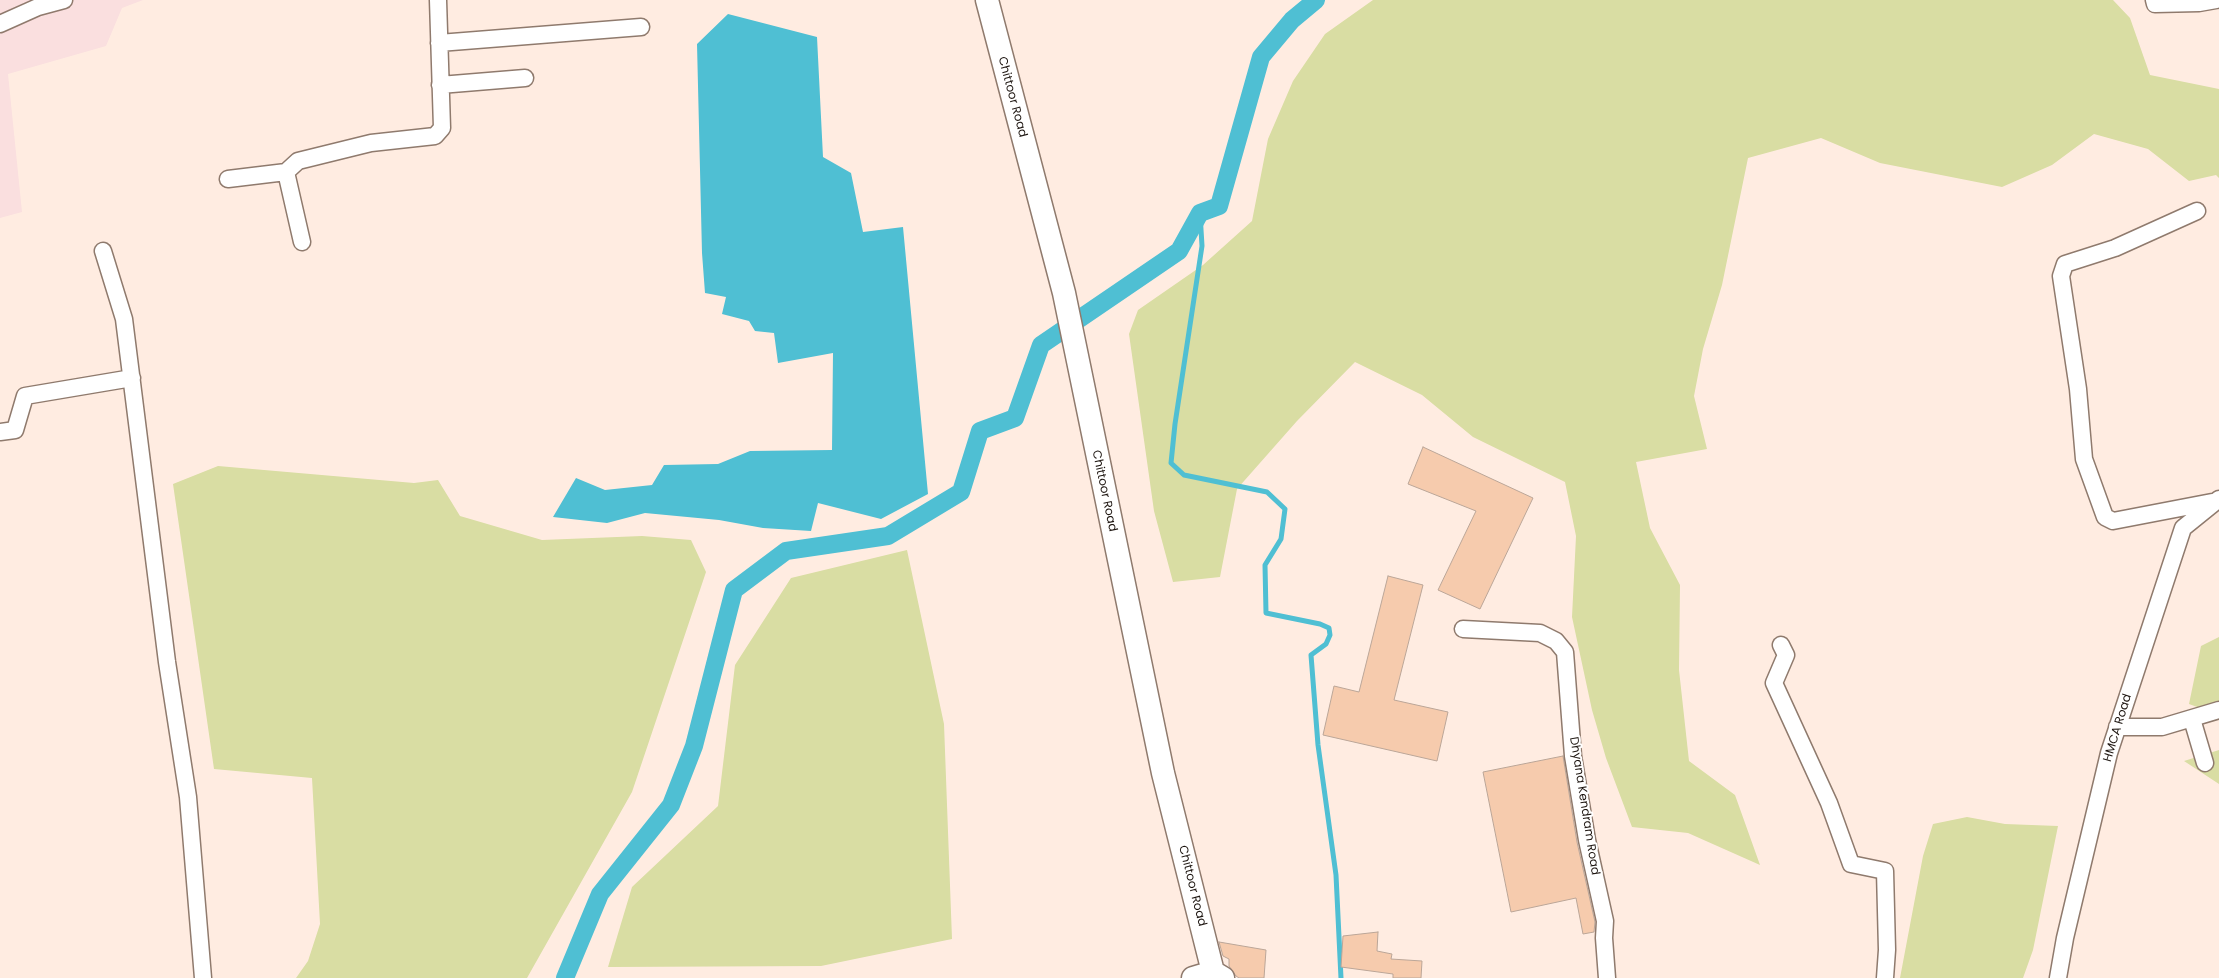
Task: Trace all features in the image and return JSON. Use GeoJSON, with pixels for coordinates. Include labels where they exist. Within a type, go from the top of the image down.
{"type":"FeatureCollection","features":[{"type":"Feature","properties":{"kind":"main road","name":"Chittoor Road"},"geometry":{"type":"LineString","coordinates":[[988,0],[1064,293],[1163,773],[1210,976]]}},
{"type":"Feature","properties":{"kind":"street"},"geometry":{"type":"LineString","coordinates":[[0,24],[38,7],[64,0]]}},
{"type":"Feature","properties":{"kind":"street"},"geometry":{"type":"LineString","coordinates":[[228,179],[286,172],[298,161],[370,144],[435,136],[442,128],[438,0]]}},
{"type":"Feature","properties":{"kind":"street"},"geometry":{"type":"LineString","coordinates":[[2154,0],[2155,4],[2199,3],[2216,0]]}},
{"type":"Feature","properties":{"kind":"street"},"geometry":{"type":"LineString","coordinates":[[439,43],[641,27]]}},
{"type":"Feature","properties":{"kind":"street"},"geometry":{"type":"LineString","coordinates":[[440,85],[525,78]]}},
{"type":"Feature","properties":{"kind":"street"},"geometry":{"type":"LineString","coordinates":[[286,172],[302,242]]}},
{"type":"Feature","properties":{"kind":"street"},"geometry":{"type":"LineString","coordinates":[[2198,211],[2115,248],[2065,264],[2061,276],[2078,389],[2084,459],[2105,517],[2113,521],[2216,500]]}},
{"type":"Feature","properties":{"kind":"street"},"geometry":{"type":"LineString","coordinates":[[103,251],[124,319],[166,662],[188,797],[203,978]]}},
{"type":"Feature","properties":{"kind":"street"},"geometry":{"type":"LineString","coordinates":[[0,432],[15,430],[25,396],[132,378]]}},
{"type":"Feature","properties":{"kind":"street","name":"HMCA Road"},"geometry":{"type":"LineString","coordinates":[[2058,978],[2107,762],[2117,727],[2183,528],[2216,500]]}},
{"type":"Feature","properties":{"kind":"street","name":"Dhyana Kendram Road"},"geometry":{"type":"LineString","coordinates":[[1463,629],[1540,633],[1556,641],[1565,652],[1573,756],[1587,840],[1605,921],[1604,938],[1607,978]]}},
{"type":"Feature","properties":{"kind":"street"},"geometry":{"type":"LineString","coordinates":[[1781,645],[1786,655],[1774,683],[1828,803],[1851,864],[1885,871],[1887,950],[1885,978]]}},
{"type":"Feature","properties":{"kind":"street"},"geometry":{"type":"LineString","coordinates":[[2117,727],[2162,726],[2219,710]]}},
{"type":"Feature","properties":{"kind":"street"},"geometry":{"type":"LineString","coordinates":[[2192,719],[2205,763]]}},
{"type":"Feature","properties":{"kind":"shaded area"},"geometry":{"type":"Polygon","coordinates":[[[0,0],[143,0],[122,8],[106,46],[8,74],[22,212],[0,218],[0,0]]]}},
{"type":"Feature","properties":{"kind":"green space"},"geometry":{"type":"Polygon","coordinates":[[[1373,0],[2113,0],[2130,18],[2150,75],[2219,89],[2219,178],[2216,175],[2189,181],[2148,149],[2094,134],[2052,165],[2002,187],[1880,163],[1821,138],[1748,158],[1722,285],[1703,349],[1694,396],[1707,449],[1636,462],[1650,528],[1680,585],[1679,670],[1689,761],[1735,795],[1760,865],[1688,833],[1632,827],[1606,758],[1592,710],[1572,617],[1576,536],[1565,482],[1473,437],[1422,395],[1355,362],[1297,421],[1237,489],[1220,577],[1173,582],[1154,511],[1129,334],[1138,310],[1203,265],[1252,221],[1268,139],[1293,81],[1325,34],[1373,0]]]}},
{"type":"Feature","properties":{"kind":"green space"},"geometry":{"type":"Polygon","coordinates":[[[218,466],[414,483],[438,480],[460,516],[542,540],[642,536],[691,540],[706,572],[632,792],[527,978],[296,978],[308,961],[320,924],[312,778],[214,769],[173,484],[218,466]]]}},
{"type":"Feature","properties":{"kind":"green space"},"geometry":{"type":"Polygon","coordinates":[[[907,550],[944,724],[952,939],[821,966],[608,967],[632,887],[718,806],[735,665],[791,578],[907,550]]]}},
{"type":"Feature","properties":{"kind":"green space"},"geometry":{"type":"Polygon","coordinates":[[[2219,637],[2219,715],[2189,704],[2201,646],[2219,637]]]}},
{"type":"Feature","properties":{"kind":"green space"},"geometry":{"type":"Polygon","coordinates":[[[2219,750],[2219,784],[2184,761],[2219,750]]]}},
{"type":"Feature","properties":{"kind":"green space"},"geometry":{"type":"Polygon","coordinates":[[[1967,817],[2005,824],[2058,826],[2033,950],[2023,978],[1900,978],[1923,856],[1933,824],[1967,817]]]}},
{"type":"Feature","properties":{"kind":"water"},"geometry":{"type":"Polygon","coordinates":[[[728,14],[817,37],[823,157],[851,173],[863,232],[903,227],[928,494],[881,519],[818,503],[811,531],[763,528],[719,520],[645,513],[607,523],[553,517],[576,478],[605,490],[652,485],[664,465],[718,464],[750,451],[832,450],[833,353],[778,363],[774,333],[755,331],[749,321],[722,314],[726,297],[705,293],[702,253],[697,44],[728,14]]]}},
{"type":"Feature","properties":{"kind":"building"},"geometry":{"type":"Polygon","coordinates":[[[1423,447],[1533,498],[1480,609],[1438,590],[1476,511],[1408,484],[1423,447]]]}},
{"type":"Feature","properties":{"kind":"building"},"geometry":{"type":"Polygon","coordinates":[[[1388,576],[1423,585],[1394,700],[1448,712],[1437,761],[1323,735],[1334,686],[1359,692],[1388,576]]]}},
{"type":"Feature","properties":{"kind":"building"},"geometry":{"type":"Polygon","coordinates":[[[1563,756],[1577,842],[1595,922],[1594,932],[1583,934],[1576,898],[1511,912],[1483,772],[1563,756]]]}},
{"type":"Feature","properties":{"kind":"building"},"geometry":{"type":"Polygon","coordinates":[[[1378,932],[1377,951],[1392,954],[1391,959],[1422,961],[1421,978],[1393,978],[1393,974],[1341,967],[1343,936],[1378,932]]]}},
{"type":"Feature","properties":{"kind":"building"},"geometry":{"type":"Polygon","coordinates":[[[1219,942],[1266,950],[1264,978],[1239,978],[1236,976],[1229,966],[1229,959],[1223,956],[1219,942]]]}},
{"type":"Feature","properties":{"kind":"waterway"},"geometry":{"type":"LineString","coordinates":[[565,978],[600,894],[671,805],[694,746],[734,590],[786,551],[888,536],[961,492],[980,431],[1015,418],[1041,345],[1179,251],[1200,213],[1219,206],[1261,57],[1292,20],[1316,0]]}},
{"type":"Feature","properties":{"kind":"waterway"},"geometry":{"type":"LineString","coordinates":[[1200,213],[1202,246],[1175,424],[1171,463],[1184,475],[1267,492],[1285,509],[1281,539],[1265,565],[1266,613],[1320,624],[1329,628],[1330,635],[1326,644],[1311,655],[1318,745],[1336,875],[1341,978]]}}]}
